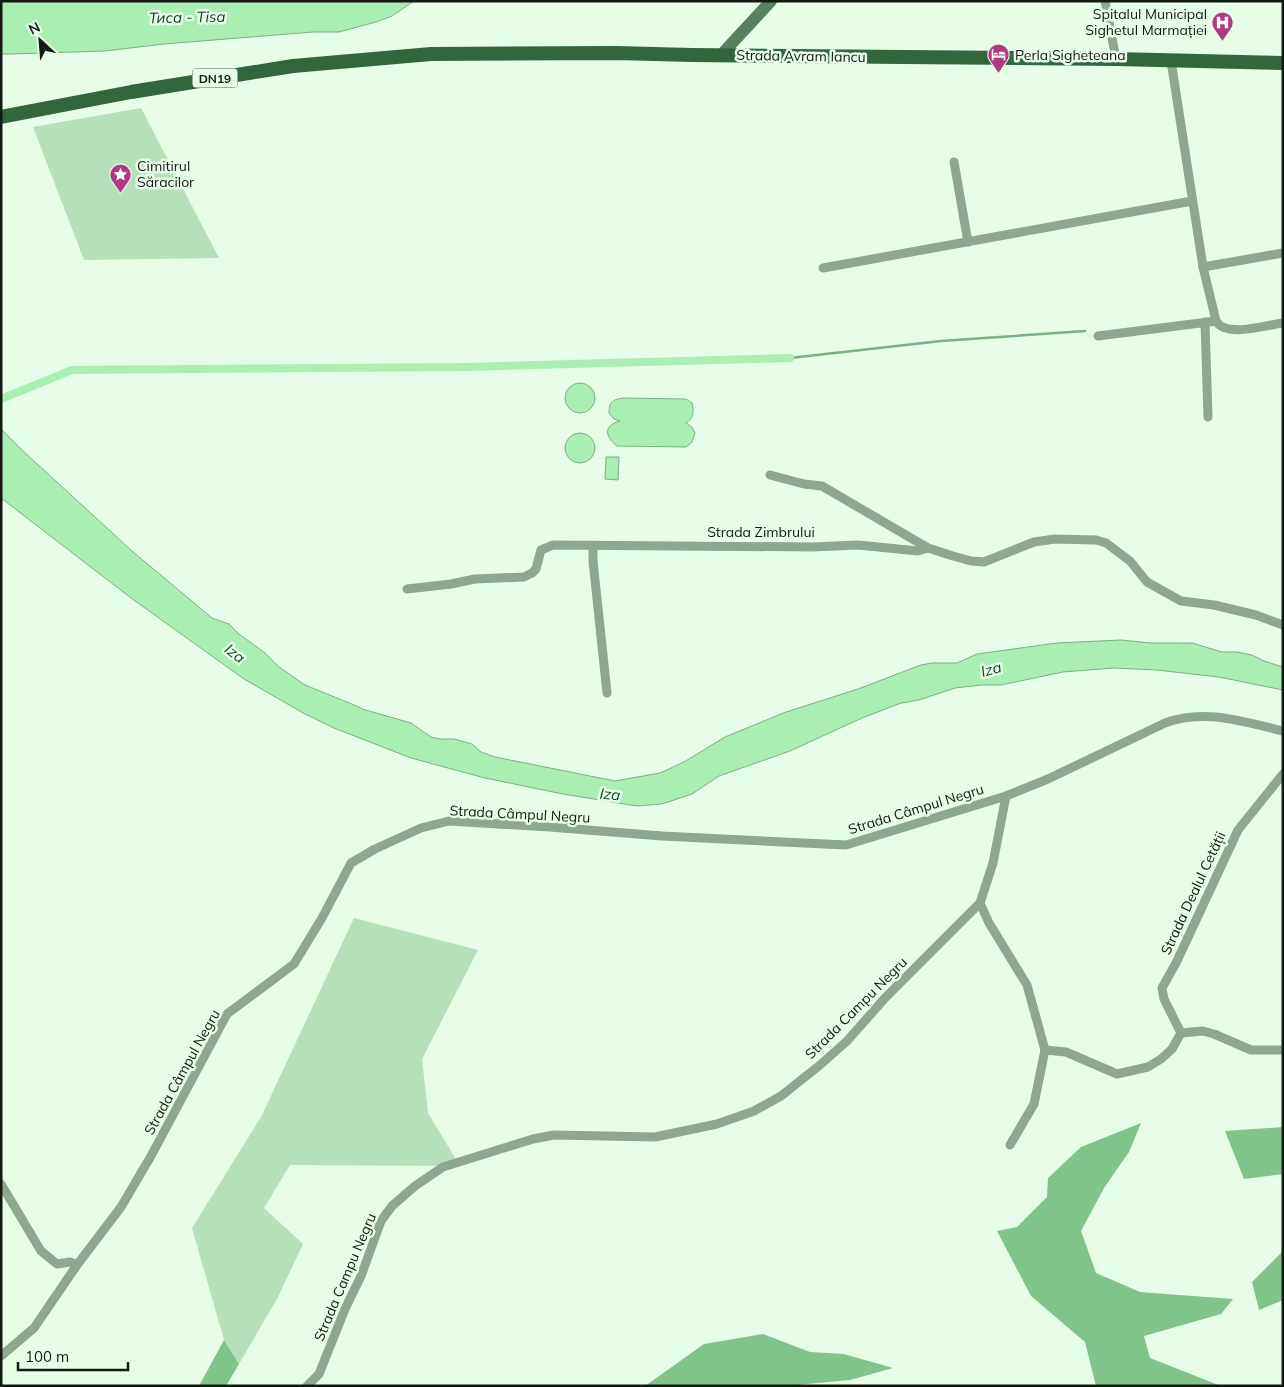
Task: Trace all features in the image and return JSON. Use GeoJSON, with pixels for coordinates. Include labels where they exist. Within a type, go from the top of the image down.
{"type":"FeatureCollection","features":[{"type":"Feature","properties":{"kind":"main road"},"geometry":{"type":"LineString","coordinates":[[721,55],[771,1]]}},
{"type":"Feature","properties":{"kind":"main road","name":"Strada Avram Iancu"},"geometry":{"type":"LineString","coordinates":[[1,118],[53,106],[131,92],[293,66],[431,54],[616,53],[1283,63]]}},
{"type":"Feature","properties":{"kind":"street"},"geometry":{"type":"LineString","coordinates":[[1105,1],[1116,59]]}},
{"type":"Feature","properties":{"kind":"street"},"geometry":{"type":"LineString","coordinates":[[1171,61],[1203,267],[1216,320],[1221,326],[1234,331],[1283,322]]}},
{"type":"Feature","properties":{"kind":"street"},"geometry":{"type":"LineString","coordinates":[[954,162],[968,242]]}},
{"type":"Feature","properties":{"kind":"street"},"geometry":{"type":"LineString","coordinates":[[823,268],[1192,201]]}},
{"type":"Feature","properties":{"kind":"street"},"geometry":{"type":"LineString","coordinates":[[1203,267],[1283,253]]}},
{"type":"Feature","properties":{"kind":"street"},"geometry":{"type":"LineString","coordinates":[[1098,336],[1216,320]]}},
{"type":"Feature","properties":{"kind":"street"},"geometry":{"type":"LineString","coordinates":[[1205,322],[1208,417]]}},
{"type":"Feature","properties":{"kind":"street","name":"Strada Zimbrului"},"geometry":{"type":"LineString","coordinates":[[770,475],[804,484],[822,486],[928,548],[971,561],[984,562],[1034,542],[1056,539],[1096,540],[1106,543],[1130,561],[1147,582],[1181,601],[1214,605],[1256,614],[1283,625]]}},
{"type":"Feature","properties":{"kind":"street","name":"Strada Zimbrului"},"geometry":{"type":"LineString","coordinates":[[407,590],[475,579],[524,577],[536,569],[541,550],[553,545],[812,547],[858,545],[918,551],[928,548]]}},
{"type":"Feature","properties":{"kind":"street"},"geometry":{"type":"LineString","coordinates":[[593,546],[607,693]]}},
{"type":"Feature","properties":{"kind":"street","name":"Strada Câmpul Negru"},"geometry":{"type":"LineString","coordinates":[[1,1356],[34,1328],[77,1265],[121,1207],[151,1156],[227,1014],[294,964],[322,918],[351,863],[396,838],[421,828],[449,821],[662,836],[846,844],[1006,796],[1048,779],[1179,718],[1200,715],[1219,716],[1283,731]]}},
{"type":"Feature","properties":{"kind":"street","name":"Strada Dealul Cetății"},"geometry":{"type":"LineString","coordinates":[[1181,1033],[1164,999],[1162,988],[1176,963],[1238,830],[1283,774]]}},
{"type":"Feature","properties":{"kind":"street","name":"Strada Campu Negru"},"geometry":{"type":"LineString","coordinates":[[307,1386],[319,1374],[345,1309],[361,1276],[381,1221],[392,1206],[414,1186],[443,1167],[533,1139],[554,1135],[655,1137],[717,1124],[754,1111],[781,1096],[820,1066],[847,1041],[885,998],[980,903],[993,863],[1006,796]]}},
{"type":"Feature","properties":{"kind":"street"},"geometry":{"type":"LineString","coordinates":[[980,903],[1027,985],[1045,1050],[1034,1104],[1010,1145]]}},
{"type":"Feature","properties":{"kind":"street"},"geometry":{"type":"LineString","coordinates":[[1045,1050],[1066,1052],[1116,1074],[1148,1067],[1161,1059],[1172,1049],[1181,1033],[1203,1031],[1255,1050],[1283,1050]]}},
{"type":"Feature","properties":{"kind":"street"},"geometry":{"type":"LineString","coordinates":[[1,1184],[22,1216],[41,1251],[57,1264],[70,1262],[77,1265]]}},
{"type":"Feature","properties":{"kind":"shaded area","name":"Cimitirul Săracilor"},"geometry":{"type":"Polygon","coordinates":[[[141,108],[219,258],[84,260],[33,127],[141,108]]]}},
{"type":"Feature","properties":{"kind":"shaded area"},"geometry":{"type":"Polygon","coordinates":[[[354,918],[478,950],[422,1059],[428,1113],[460,1166],[290,1165],[264,1208],[303,1244],[277,1299],[239,1364],[224,1340],[192,1228],[261,1117],[354,918]]]}},
{"type":"Feature","properties":{"kind":"shaded area"},"geometry":{"type":"Polygon","coordinates":[[[1141,1123],[1129,1152],[1104,1188],[1081,1231],[1096,1273],[1140,1292],[1233,1299],[1221,1314],[1144,1336],[1150,1358],[1221,1386],[1096,1386],[1085,1342],[1031,1296],[997,1231],[1017,1227],[1047,1197],[1048,1178],[1081,1147],[1141,1123]]]}},
{"type":"Feature","properties":{"kind":"shaded area"},"geometry":{"type":"Polygon","coordinates":[[[1283,1127],[1283,1174],[1244,1179],[1225,1131],[1283,1127]]]}},
{"type":"Feature","properties":{"kind":"shaded area"},"geometry":{"type":"Polygon","coordinates":[[[1283,1251],[1283,1300],[1259,1310],[1252,1282],[1283,1251]]]}},
{"type":"Feature","properties":{"kind":"shaded area"},"geometry":{"type":"Polygon","coordinates":[[[763,1334],[810,1352],[844,1354],[893,1368],[850,1380],[786,1386],[645,1386],[704,1344],[763,1334]]]}},
{"type":"Feature","properties":{"kind":"shaded area"},"geometry":{"type":"Polygon","coordinates":[[[224,1340],[239,1364],[226,1386],[199,1386],[224,1340]]]}},
{"type":"Feature","properties":{"kind":"water","name":"Тиса - Tisa"},"geometry":{"type":"Polygon","coordinates":[[[1,1],[414,1],[392,16],[339,32],[313,32],[164,44],[105,51],[1,54],[1,1]]]}},
{"type":"Feature","properties":{"kind":"water"},"geometry":{"type":"Polygon","coordinates":[[[580,383],[591,387],[595,398],[591,409],[580,413],[569,409],[565,398],[569,387],[580,383]]]}},
{"type":"Feature","properties":{"kind":"water"},"geometry":{"type":"Polygon","coordinates":[[[622,398],[686,399],[693,406],[692,417],[686,423],[692,427],[695,433],[692,442],[686,447],[617,446],[608,435],[608,428],[620,421],[614,419],[609,413],[609,409],[612,402],[622,398]]]}},
{"type":"Feature","properties":{"kind":"water","name":"Iza"},"geometry":{"type":"Polygon","coordinates":[[[1,429],[132,551],[212,618],[229,624],[279,667],[305,685],[362,709],[411,723],[431,737],[454,739],[472,744],[481,752],[495,757],[615,781],[660,773],[684,762],[725,737],[786,712],[858,689],[921,665],[957,663],[977,654],[1057,643],[1121,640],[1151,643],[1192,643],[1222,652],[1252,655],[1283,667],[1283,690],[1219,677],[1157,670],[1113,668],[1063,672],[1001,685],[955,688],[919,700],[901,703],[862,718],[790,751],[719,776],[692,794],[662,804],[637,806],[563,794],[485,778],[411,758],[334,728],[305,714],[244,679],[131,598],[1,498],[1,429]]]}},
{"type":"Feature","properties":{"kind":"water"},"geometry":{"type":"Polygon","coordinates":[[[580,433],[591,437],[595,448],[591,459],[580,463],[569,459],[565,448],[569,437],[580,433]]]}},
{"type":"Feature","properties":{"kind":"water"},"geometry":{"type":"Polygon","coordinates":[[[606,457],[619,457],[618,480],[605,479],[606,457]]]}},
{"type":"Feature","properties":{"kind":"waterway"},"geometry":{"type":"LineString","coordinates":[[790,358],[941,341],[1085,331]]}},
{"type":"Feature","properties":{"kind":"waterway"},"geometry":{"type":"LineString","coordinates":[[1,399],[72,370],[466,367],[790,358]]}},
{"type":"Feature","properties":{"kind":"place","name":"Spitalul Municipal Sighetul Marmației"},"geometry":{"type":"Point","coordinates":[1223,41]}},
{"type":"Feature","properties":{"kind":"place","name":"Perla Sigheteana"},"geometry":{"type":"Point","coordinates":[999,74]}},
{"type":"Feature","properties":{"kind":"place","name":"Cimitirul Săracilor"},"geometry":{"type":"Point","coordinates":[121,193]}}]}
